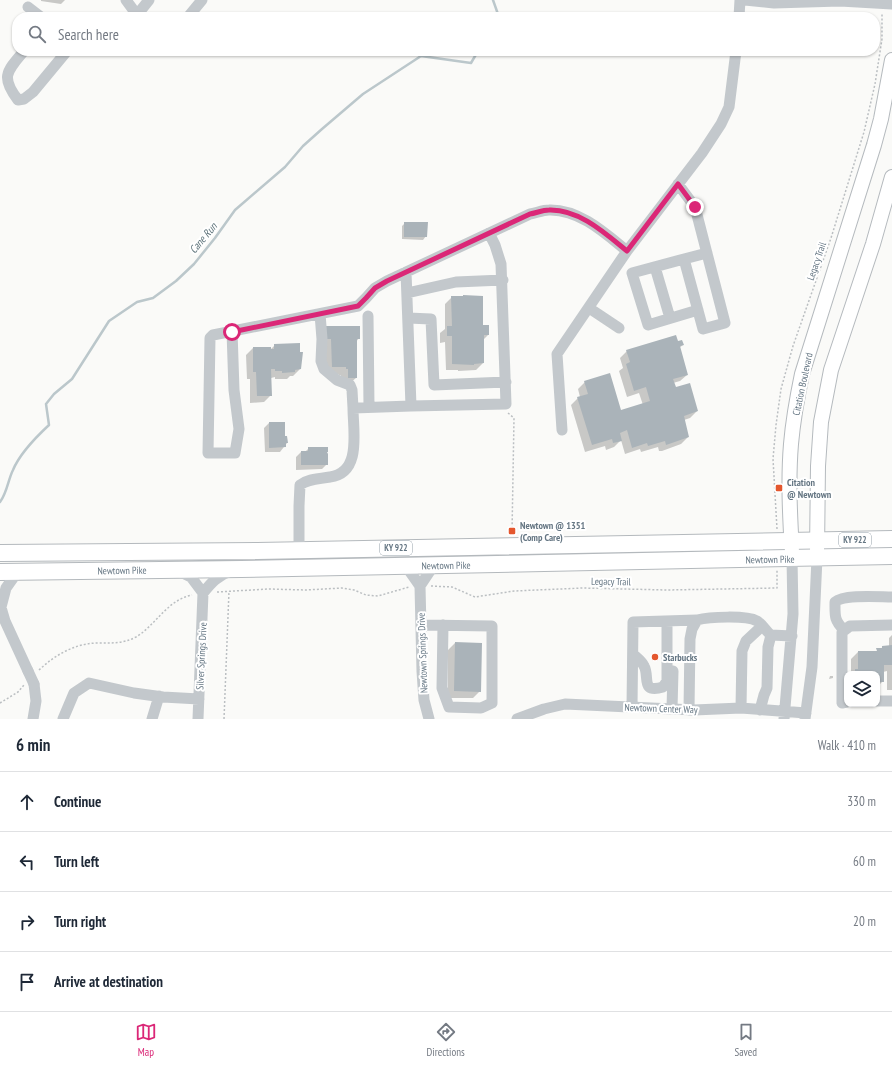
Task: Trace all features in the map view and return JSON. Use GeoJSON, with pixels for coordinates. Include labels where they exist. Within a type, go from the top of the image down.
{"type":"FeatureCollection","features":[{"type":"Feature","properties":{"kind":"highway","name":"Newtown Pike"},"geometry":{"type":"LineString","coordinates":[[0,553],[299,550],[892,539]]}},
{"type":"Feature","properties":{"kind":"highway"},"geometry":{"type":"LineString","coordinates":[[245,568],[262,561],[291,558],[296,555],[299,550]]}},
{"type":"Feature","properties":{"kind":"highway","name":"Newtown Pike"},"geometry":{"type":"LineString","coordinates":[[0,572],[406,566],[892,556]]}},
{"type":"Feature","properties":{"kind":"main road","name":"Citation Boulevard"},"geometry":{"type":"LineString","coordinates":[[792,558],[791,445],[802,374],[874,145],[881,119],[892,60]]}},
{"type":"Feature","properties":{"kind":"main road"},"geometry":{"type":"LineString","coordinates":[[817,558],[818,466],[821,422],[831,370],[873,244],[892,176]]}},
{"type":"Feature","properties":{"kind":"street"},"geometry":{"type":"LineString","coordinates":[[126,0],[134,12]]}},
{"type":"Feature","properties":{"kind":"street"},"geometry":{"type":"LineString","coordinates":[[140,12],[149,0]]}},
{"type":"Feature","properties":{"kind":"street"},"geometry":{"type":"LineString","coordinates":[[192,12],[202,0]]}},
{"type":"Feature","properties":{"kind":"street"},"geometry":{"type":"LineString","coordinates":[[739,12],[740,0]]}},
{"type":"Feature","properties":{"kind":"street"},"geometry":{"type":"LineString","coordinates":[[745,0],[774,3],[840,1],[887,4]]}},
{"type":"Feature","properties":{"kind":"street"},"geometry":{"type":"LineString","coordinates":[[28,7],[34,12]]}},
{"type":"Feature","properties":{"kind":"street"},"geometry":{"type":"LineString","coordinates":[[20,56],[7,70],[5,80],[10,91],[18,100],[24,99],[33,92],[63,56]]}},
{"type":"Feature","properties":{"kind":"street"},"geometry":{"type":"LineString","coordinates":[[562,430],[557,354],[627,251],[721,124],[729,107],[735,56]]}},
{"type":"Feature","properties":{"kind":"street"},"geometry":{"type":"LineString","coordinates":[[678,184],[695,207],[725,323],[703,329],[684,259]]}},
{"type":"Feature","properties":{"kind":"street"},"geometry":{"type":"LineString","coordinates":[[232,332],[234,390],[239,429],[235,453],[208,453],[210,338],[212,335],[358,306],[375,288],[387,281],[530,214],[548,210],[572,213],[587,221],[627,251]]}},
{"type":"Feature","properties":{"kind":"street"},"geometry":{"type":"LineString","coordinates":[[353,408],[506,404],[503,280],[501,264],[495,245],[489,233]]}},
{"type":"Feature","properties":{"kind":"street"},"geometry":{"type":"LineString","coordinates":[[632,272],[707,253]]}},
{"type":"Feature","properties":{"kind":"street"},"geometry":{"type":"LineString","coordinates":[[620,263],[632,272],[648,325],[698,310]]}},
{"type":"Feature","properties":{"kind":"street"},"geometry":{"type":"LineString","coordinates":[[655,267],[670,318]]}},
{"type":"Feature","properties":{"kind":"street"},"geometry":{"type":"LineString","coordinates":[[406,272],[411,406]]}},
{"type":"Feature","properties":{"kind":"street"},"geometry":{"type":"LineString","coordinates":[[407,293],[456,282],[503,280]]}},
{"type":"Feature","properties":{"kind":"street"},"geometry":{"type":"LineString","coordinates":[[589,308],[619,328]]}},
{"type":"Feature","properties":{"kind":"street"},"geometry":{"type":"LineString","coordinates":[[299,550],[300,484],[306,480],[337,476],[344,472],[354,456],[352,390],[350,386],[337,380],[324,369],[321,361],[322,339],[320,314]]}},
{"type":"Feature","properties":{"kind":"street"},"geometry":{"type":"LineString","coordinates":[[368,316],[369,407]]}},
{"type":"Feature","properties":{"kind":"street"},"geometry":{"type":"LineString","coordinates":[[408,318],[431,319],[434,385],[506,382]]}},
{"type":"Feature","properties":{"kind":"street","name":"Citation Boulevard"},"geometry":{"type":"LineString","coordinates":[[784,715],[792,636],[792,558]]}},
{"type":"Feature","properties":{"kind":"street"},"geometry":{"type":"LineString","coordinates":[[806,716],[812,667],[817,558]]}},
{"type":"Feature","properties":{"kind":"street"},"geometry":{"type":"LineString","coordinates":[[406,566],[424,586],[434,565]]}},
{"type":"Feature","properties":{"kind":"street"},"geometry":{"type":"LineString","coordinates":[[169,570],[181,572],[191,577],[204,593],[209,584],[222,574],[245,568]]}},
{"type":"Feature","properties":{"kind":"street"},"geometry":{"type":"LineString","coordinates":[[18,571],[6,588],[0,606],[5,621],[34,684],[36,701],[33,719]]}},
{"type":"Feature","properties":{"kind":"street","name":"Newtown Springs Drive"},"geometry":{"type":"LineString","coordinates":[[424,586],[421,625],[422,671],[424,700],[429,719]]}},
{"type":"Feature","properties":{"kind":"street","name":"Silver Springs Drive"},"geometry":{"type":"LineString","coordinates":[[198,719],[204,593]]}},
{"type":"Feature","properties":{"kind":"street"},"geometry":{"type":"LineString","coordinates":[[844,630],[837,623],[835,616],[835,602],[839,599],[852,597],[892,597]]}},
{"type":"Feature","properties":{"kind":"street"},"geometry":{"type":"LineString","coordinates":[[632,707],[633,622],[697,620],[706,618],[745,618],[758,621],[771,635],[792,636]]}},
{"type":"Feature","properties":{"kind":"street"},"geometry":{"type":"LineString","coordinates":[[689,710],[690,639],[692,629],[697,620]]}},
{"type":"Feature","properties":{"kind":"street"},"geometry":{"type":"LineString","coordinates":[[633,654],[645,666],[646,682],[649,686],[657,689],[663,687],[667,681],[671,621]]}},
{"type":"Feature","properties":{"kind":"street"},"geometry":{"type":"LineString","coordinates":[[671,621],[672,709]]}},
{"type":"Feature","properties":{"kind":"street"},"geometry":{"type":"LineString","coordinates":[[421,625],[443,625],[492,626],[492,703],[481,708],[449,707],[442,688],[443,625]]}},
{"type":"Feature","properties":{"kind":"street"},"geometry":{"type":"LineString","coordinates":[[844,702],[842,702],[842,632],[850,626],[892,625]]}},
{"type":"Feature","properties":{"kind":"street"},"geometry":{"type":"LineString","coordinates":[[740,708],[742,651],[746,641],[762,626]]}},
{"type":"Feature","properties":{"kind":"street"},"geometry":{"type":"LineString","coordinates":[[760,710],[767,688],[768,647],[771,635]]}},
{"type":"Feature","properties":{"kind":"street"},"geometry":{"type":"LineString","coordinates":[[632,678],[645,692],[654,696],[660,696],[672,683]]}},
{"type":"Feature","properties":{"kind":"street"},"geometry":{"type":"LineString","coordinates":[[63,719],[74,693],[89,683],[134,693],[199,699]]}},
{"type":"Feature","properties":{"kind":"street"},"geometry":{"type":"LineString","coordinates":[[152,719],[159,696]]}},
{"type":"Feature","properties":{"kind":"street"},"geometry":{"type":"LineString","coordinates":[[880,701],[892,700]]}},
{"type":"Feature","properties":{"kind":"street","name":"Newtown Center Way"},"geometry":{"type":"LineString","coordinates":[[517,719],[544,709],[565,704],[689,710],[702,714],[740,708],[784,715],[806,716]]}},
{"type":"Feature","properties":{"kind":"path","name":"Legacy Trail"},"geometry":{"type":"LineString","coordinates":[[880,52],[887,4]]}},
{"type":"Feature","properties":{"kind":"path","name":"Legacy Trail"},"geometry":{"type":"LineString","coordinates":[[777,528],[773,459],[781,389],[794,346],[834,231],[864,132],[875,84],[879,56]]}},
{"type":"Feature","properties":{"kind":"path"},"geometry":{"type":"LineString","coordinates":[[506,404],[508,413],[514,418],[512,537]]}},
{"type":"Feature","properties":{"kind":"path","name":"Legacy Trail"},"geometry":{"type":"LineString","coordinates":[[424,586],[452,587],[475,597],[514,591],[583,588],[667,590],[777,588],[777,570]]}},
{"type":"Feature","properties":{"kind":"path"},"geometry":{"type":"LineString","coordinates":[[224,719],[229,592]]}},
{"type":"Feature","properties":{"kind":"building"},"geometry":{"type":"Polygon","coordinates":[[[404,222],[428,222],[427,237],[404,237],[404,222]]]}},
{"type":"Feature","properties":{"kind":"building"},"geometry":{"type":"Polygon","coordinates":[[[451,296],[483,296],[483,325],[489,325],[489,335],[484,335],[484,363],[474,365],[452,364],[452,336],[447,336],[447,326],[452,326],[451,296]]]}},
{"type":"Feature","properties":{"kind":"building"},"geometry":{"type":"Polygon","coordinates":[[[325,326],[360,326],[360,339],[357,339],[357,378],[348,378],[348,369],[346,369],[346,367],[332,367],[331,339],[325,339],[325,326]]]}},
{"type":"Feature","properties":{"kind":"building"},"geometry":{"type":"Polygon","coordinates":[[[676,335],[678,341],[682,340],[684,345],[680,346],[688,375],[673,379],[676,387],[690,383],[698,411],[684,416],[689,437],[666,445],[665,441],[648,446],[647,443],[632,448],[627,430],[620,433],[622,441],[613,443],[612,439],[592,445],[577,397],[588,394],[584,381],[610,373],[621,410],[650,401],[646,387],[634,391],[626,364],[630,362],[626,350],[676,335]]]}},
{"type":"Feature","properties":{"kind":"building"},"geometry":{"type":"Polygon","coordinates":[[[300,343],[300,352],[303,352],[301,369],[295,370],[295,372],[282,373],[282,371],[275,371],[275,369],[271,369],[272,396],[257,396],[256,372],[253,372],[253,347],[271,347],[271,349],[274,349],[274,344],[300,343]]]}},
{"type":"Feature","properties":{"kind":"building"},"geometry":{"type":"Polygon","coordinates":[[[269,422],[285,422],[285,436],[287,436],[288,443],[286,443],[286,447],[269,448],[269,422]]]}},
{"type":"Feature","properties":{"kind":"building"},"geometry":{"type":"Polygon","coordinates":[[[308,447],[328,447],[328,465],[301,465],[301,451],[308,451],[308,447]]]}},
{"type":"Feature","properties":{"kind":"building"},"geometry":{"type":"Polygon","coordinates":[[[455,642],[482,643],[481,692],[454,691],[455,642]]]}},
{"type":"Feature","properties":{"kind":"building"},"geometry":{"type":"Polygon","coordinates":[[[892,645],[892,665],[884,665],[884,682],[880,682],[880,671],[855,671],[855,669],[858,669],[858,651],[877,651],[876,648],[892,645]]]}},
{"type":"Feature","properties":{"kind":"waterway","name":"Cane Run"},"geometry":{"type":"LineString","coordinates":[[493,0],[497,12]]}},
{"type":"Feature","properties":{"kind":"waterway","name":"Cane Run"},"geometry":{"type":"LineString","coordinates":[[0,502],[16,464],[33,440],[49,425],[46,404],[54,394],[72,379],[109,321],[137,302],[153,298],[176,281],[194,264],[235,210],[285,167],[303,146],[363,94],[421,56]]}},
{"type":"Feature","properties":{"kind":"waterway","name":"Cane Run"},"geometry":{"type":"LineString","coordinates":[[421,56],[471,63],[475,56]]}},
{"type":"Feature","properties":{"kind":"place","name":"Citation @ Newtown"},"geometry":{"type":"Point","coordinates":[779,488]}},
{"type":"Feature","properties":{"kind":"place","name":"Newtown @ 1351 (Comp Care)"},"geometry":{"type":"Point","coordinates":[512,531]}},
{"type":"Feature","properties":{"kind":"place","name":"Starbucks"},"geometry":{"type":"Point","coordinates":[655,657]}},
{"type":"Feature","properties":{"kind":"route"},"geometry":{"type":"LineString","coordinates":[[232,332],[358,306],[375,288],[387,281],[530,214],[548,210],[572,213],[587,221],[627,251],[678,184],[695,207]]}}]}
